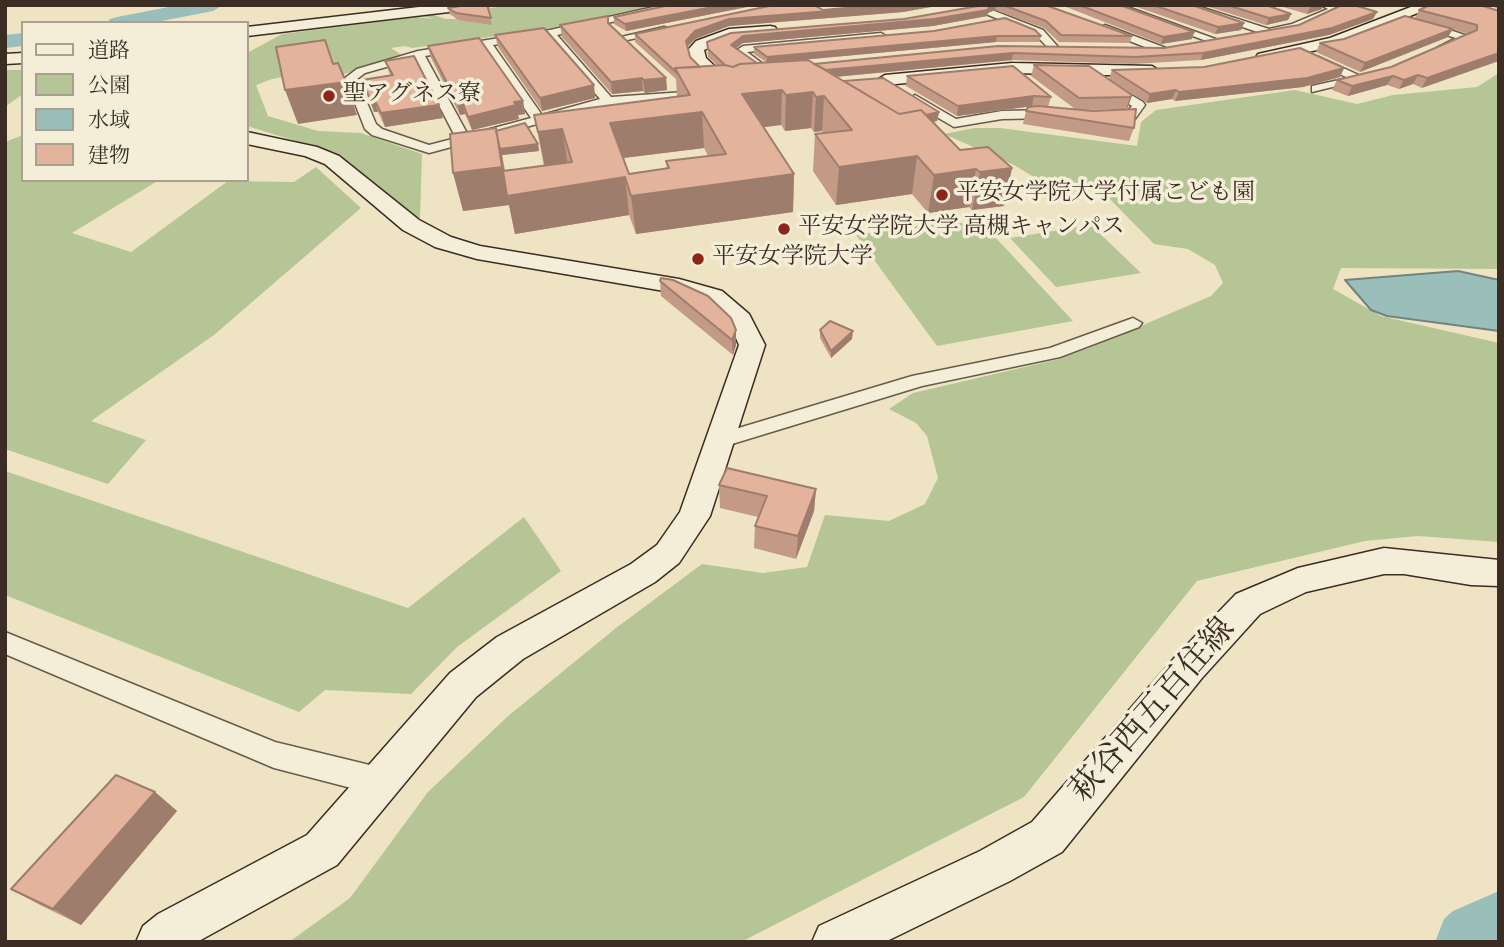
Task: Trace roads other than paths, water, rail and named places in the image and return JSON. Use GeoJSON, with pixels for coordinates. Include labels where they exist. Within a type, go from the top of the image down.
{"type":"FeatureCollection","features":[{"type":"Feature","properties":{"kind":"street"},"geometry":{"type":"LineString","coordinates":[[248,32],[414,9],[474,5]]}},
{"type":"Feature","properties":{"kind":"street"},"geometry":{"type":"LineString","coordinates":[[678,5],[550,33],[418,54],[361,71],[351,78],[370,126],[377,132],[429,149],[608,101],[678,92],[727,94]]}},
{"type":"Feature","properties":{"kind":"street"},"geometry":{"type":"LineString","coordinates":[[1112,5],[1216,41]]}},
{"type":"Feature","properties":{"kind":"street"},"geometry":{"type":"LineString","coordinates":[[1183,5],[1269,33]]}},
{"type":"Feature","properties":{"kind":"street"},"geometry":{"type":"LineString","coordinates":[[1241,37],[1296,26],[1333,10],[1333,7],[1326,5]]}},
{"type":"Feature","properties":{"kind":"street"},"geometry":{"type":"LineString","coordinates":[[1248,60],[1334,42],[1430,5]]}},
{"type":"Feature","properties":{"kind":"street"},"geometry":{"type":"LineString","coordinates":[[953,12],[977,6],[1039,32],[1054,48]]}},
{"type":"Feature","properties":{"kind":"street"},"geometry":{"type":"LineString","coordinates":[[1292,16],[1305,20]]}},
{"type":"Feature","properties":{"kind":"street"},"geometry":{"type":"LineString","coordinates":[[1399,18],[1466,37],[1429,54]]}},
{"type":"Feature","properties":{"kind":"street"},"geometry":{"type":"LineString","coordinates":[[977,24],[1004,19]]}},
{"type":"Feature","properties":{"kind":"street"},"geometry":{"type":"LineString","coordinates":[[604,20],[627,42],[674,28]]}},
{"type":"Feature","properties":{"kind":"street"},"geometry":{"type":"LineString","coordinates":[[1096,25],[1162,50]]}},
{"type":"Feature","properties":{"kind":"street"},"geometry":{"type":"LineString","coordinates":[[727,94],[698,59],[696,50],[701,44],[729,34],[776,30],[892,28]]}},
{"type":"Feature","properties":{"kind":"street"},"geometry":{"type":"LineString","coordinates":[[776,69],[764,70],[740,52],[892,28]]}},
{"type":"Feature","properties":{"kind":"street"},"geometry":{"type":"LineString","coordinates":[[248,47],[264,39],[274,29]]}},
{"type":"Feature","properties":{"kind":"street"},"geometry":{"type":"LineString","coordinates":[[776,30],[786,44]]}},
{"type":"Feature","properties":{"kind":"street"},"geometry":{"type":"LineString","coordinates":[[550,33],[608,101]]}},
{"type":"Feature","properties":{"kind":"street"},"geometry":{"type":"LineString","coordinates":[[1189,46],[1229,39]]}},
{"type":"Feature","properties":{"kind":"street"},"geometry":{"type":"LineString","coordinates":[[486,43],[538,119]]}},
{"type":"Feature","properties":{"kind":"street"},"geometry":{"type":"LineString","coordinates":[[1034,48],[1067,49]]}},
{"type":"Feature","properties":{"kind":"street"},"geometry":{"type":"LineString","coordinates":[[1129,52],[1175,48]]}},
{"type":"Feature","properties":{"kind":"street"},"geometry":{"type":"LineString","coordinates":[[1299,51],[1365,77],[1316,89]]}},
{"type":"Feature","properties":{"kind":"street"},"geometry":{"type":"LineString","coordinates":[[418,54],[464,140]]}},
{"type":"Feature","properties":{"kind":"street"},"geometry":{"type":"LineString","coordinates":[[1012,68],[1031,84]]}},
{"type":"Feature","properties":{"kind":"street"},"geometry":{"type":"LineString","coordinates":[[878,81],[1012,68],[1164,71]]}},
{"type":"Feature","properties":{"kind":"street"},"geometry":{"type":"LineString","coordinates":[[1084,69],[1139,105],[1131,116],[1100,118]]}},
{"type":"Feature","properties":{"kind":"street"},"geometry":{"type":"LineString","coordinates":[[878,81],[954,123]]}},
{"type":"Feature","properties":{"kind":"street"},"geometry":{"type":"LineString","coordinates":[[940,127],[1035,112],[1070,115],[1051,99]]}},
{"type":"Feature","properties":{"kind":"street"},"geometry":{"type":"LineString","coordinates":[[159,942],[174,930],[322,850],[463,685],[510,648],[643,573],[668,554],[694,516],[752,345],[740,319],[714,296],[679,286],[477,253],[443,242],[411,225],[332,160],[310,151],[248,138]]}},
{"type":"Feature","properties":{"kind":"street"},"geometry":{"type":"LineString","coordinates":[[719,441],[919,380],[1055,353],[1133,323]]}},
{"type":"Feature","properties":{"kind":"street","name":"萩谷西五百住線"},"geometry":{"type":"LineString","coordinates":[[835,942],[995,866],[1047,837],[1189,667],[1248,604],[1298,581],[1384,561],[1499,573]]}},
{"type":"Feature","properties":{"kind":"street"},"geometry":{"type":"LineString","coordinates":[[5,643],[274,755],[382,782]]}},
{"type":"Feature","properties":{"kind":"water"},"geometry":{"type":"Polygon","coordinates":[[[1458,271],[1499,280],[1499,331],[1387,316],[1371,310],[1345,280],[1458,271]]]}},
{"type":"Feature","properties":{"kind":"waterway"},"geometry":{"type":"LineString","coordinates":[[128,21],[213,5]]}},
{"type":"Feature","properties":{"kind":"waterway"},"geometry":{"type":"LineString","coordinates":[[5,42],[21,39]]}},
{"type":"Feature","properties":{"kind":"waterway"},"geometry":{"type":"LineString","coordinates":[[1467,942],[1499,922]]}},
{"type":"Feature","properties":{"kind":"place","name":"聖アグネス寮"},"geometry":{"type":"Point","coordinates":[329,96]}},
{"type":"Feature","properties":{"kind":"place","name":"平安女学院大学付属こども園"},"geometry":{"type":"Point","coordinates":[942,195]}},
{"type":"Feature","properties":{"kind":"place","name":"平安女学院大学 高槻キャンパス"},"geometry":{"type":"Point","coordinates":[784,229]}},
{"type":"Feature","properties":{"kind":"place","name":"平安女学院大学"},"geometry":{"type":"Point","coordinates":[698,259]}}]}
